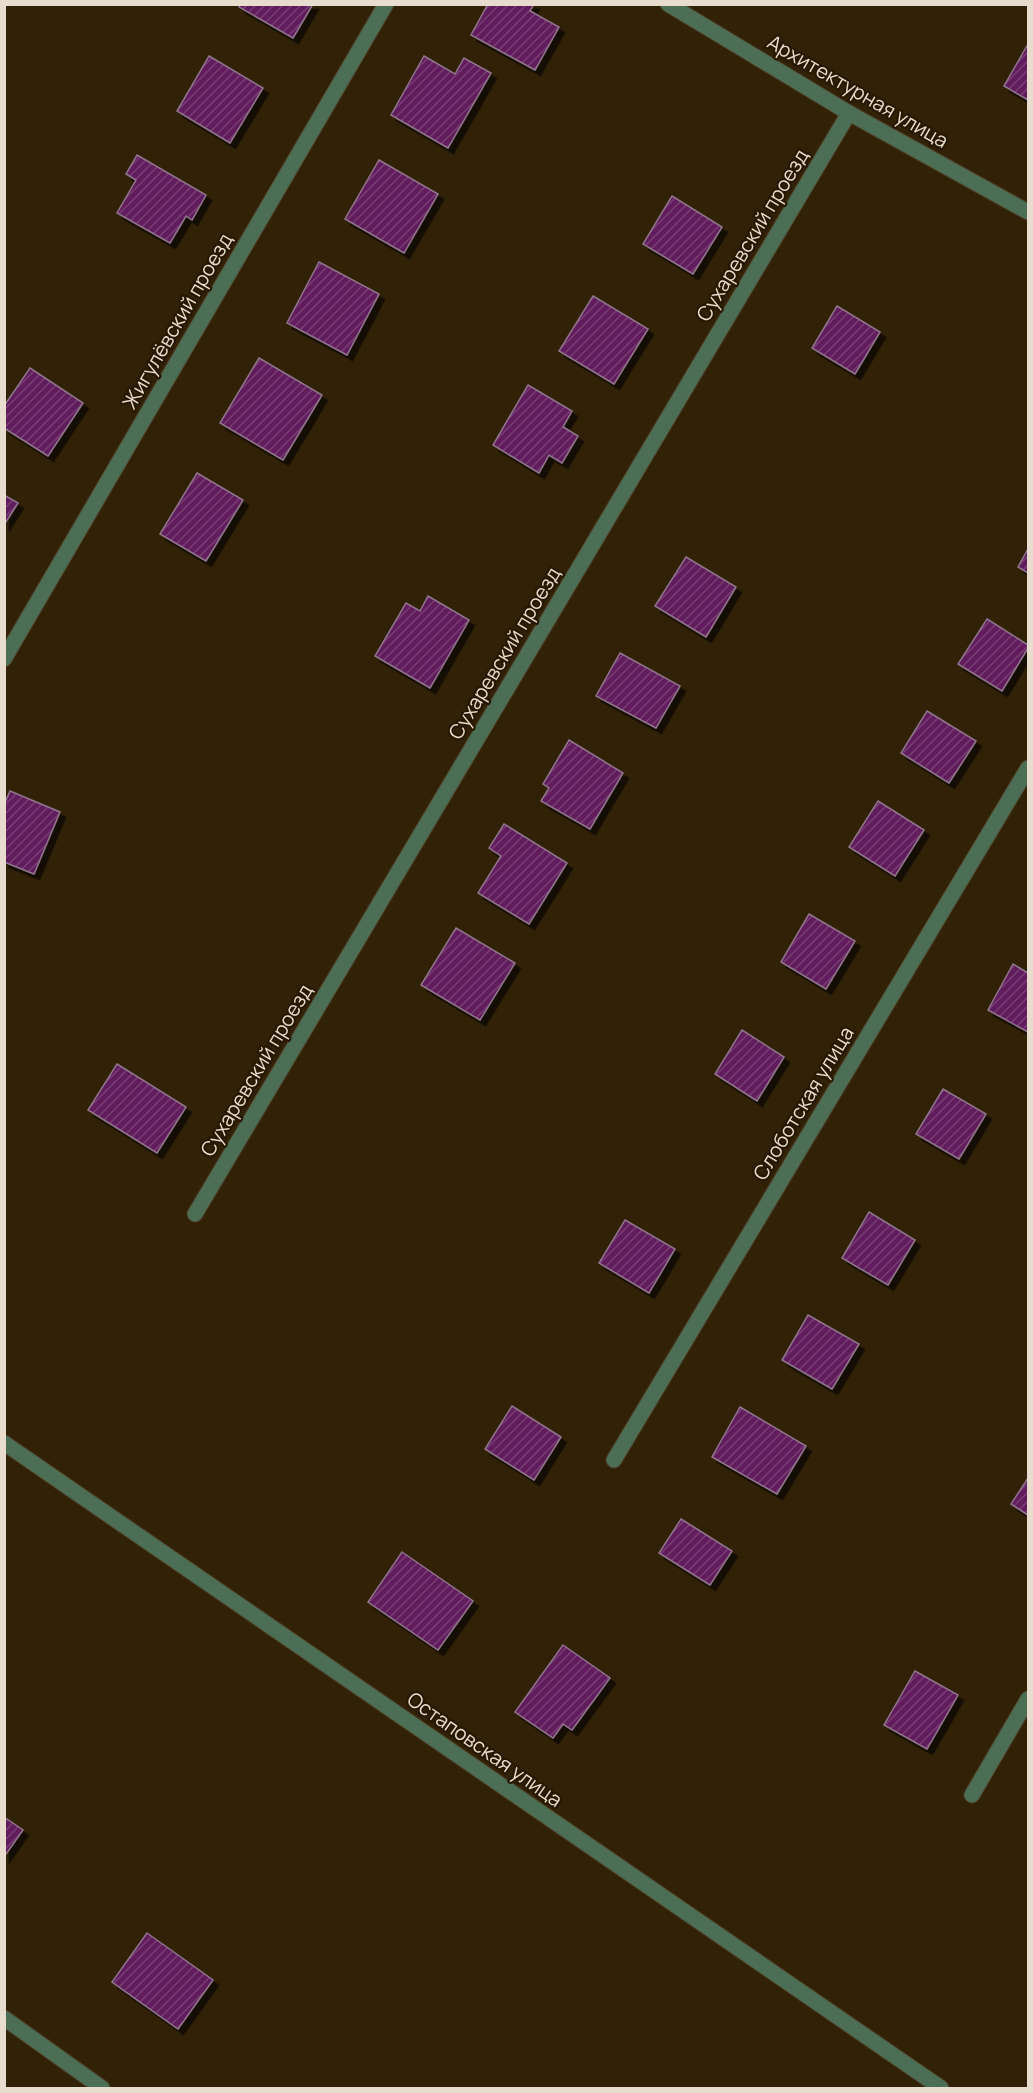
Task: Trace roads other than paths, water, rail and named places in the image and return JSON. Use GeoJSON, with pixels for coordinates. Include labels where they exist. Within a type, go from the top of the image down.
{"type":"FeatureCollection","features":[{"type":"Feature","properties":{"kind":"street","name":"Жигулёвский проезд"},"geometry":{"type":"LineString","coordinates":[[4,659],[386,4]]}},
{"type":"Feature","properties":{"kind":"street","name":"Архитектурная улица"},"geometry":{"type":"LineString","coordinates":[[668,4],[849,113],[1029,212]]}},
{"type":"Feature","properties":{"kind":"street","name":"Сухаревский проезд"},"geometry":{"type":"LineString","coordinates":[[195,1214],[849,113]]}},
{"type":"Feature","properties":{"kind":"street","name":"Слоботская улица"},"geometry":{"type":"LineString","coordinates":[[614,1460],[1029,768]]}},
{"type":"Feature","properties":{"kind":"street","name":"Остаповская улица"},"geometry":{"type":"LineString","coordinates":[[4,1443],[941,2088]]}},
{"type":"Feature","properties":{"kind":"street"},"geometry":{"type":"LineString","coordinates":[[972,1795],[1029,1699]]}},
{"type":"Feature","properties":{"kind":"street"},"geometry":{"type":"LineString","coordinates":[[4,2018],[102,2088]]}}]}
